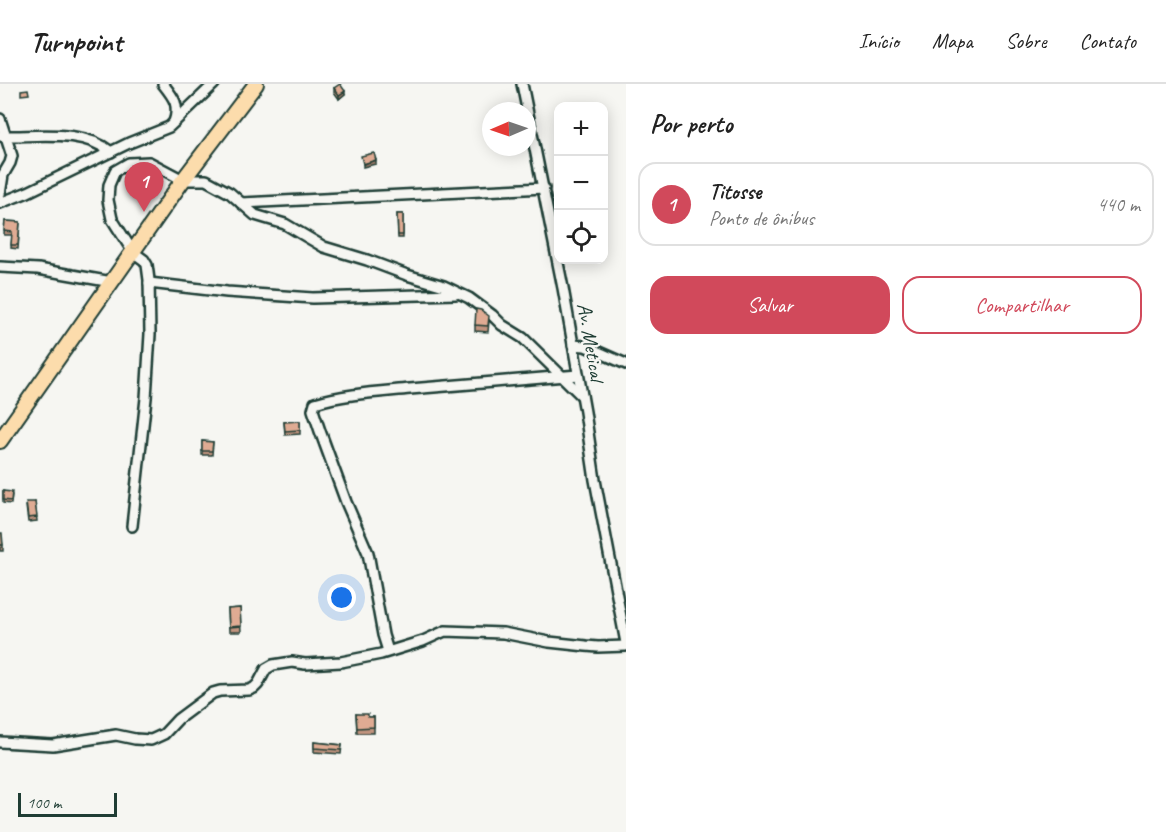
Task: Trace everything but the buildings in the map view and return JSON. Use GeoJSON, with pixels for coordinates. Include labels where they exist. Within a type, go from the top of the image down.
{"type":"FeatureCollection","features":[{"type":"Feature","properties":{"kind":"highway"},"geometry":{"type":"LineString","coordinates":[[0,441],[183,180],[256,84]]}},
{"type":"Feature","properties":{"kind":"street"},"geometry":{"type":"LineString","coordinates":[[163,84],[176,102],[177,114],[174,122]]}},
{"type":"Feature","properties":{"kind":"street"},"geometry":{"type":"LineString","coordinates":[[0,203],[160,131],[174,122],[214,84]]}},
{"type":"Feature","properties":{"kind":"street","name":"Av. Metical"},"geometry":{"type":"LineString","coordinates":[[522,84],[544,188],[626,644]]}},
{"type":"Feature","properties":{"kind":"street"},"geometry":{"type":"LineString","coordinates":[[0,119],[2,136],[12,156],[3,175],[0,194]]}},
{"type":"Feature","properties":{"kind":"street"},"geometry":{"type":"LineString","coordinates":[[2,136],[78,137],[90,140],[111,152]]}},
{"type":"Feature","properties":{"kind":"street"},"geometry":{"type":"LineString","coordinates":[[132,526],[146,398],[150,334],[149,283],[147,265],[133,252],[112,219],[108,200],[109,185],[115,171],[129,163],[149,162],[183,180],[206,180],[230,193],[255,215],[292,227],[324,247],[444,286],[458,293],[523,338],[582,396]]}},
{"type":"Feature","properties":{"kind":"street"},"geometry":{"type":"LineString","coordinates":[[241,203],[544,188]]}},
{"type":"Feature","properties":{"kind":"street"},"geometry":{"type":"LineString","coordinates":[[0,267],[38,269],[112,282]]}},
{"type":"Feature","properties":{"kind":"street"},"geometry":{"type":"LineString","coordinates":[[149,283],[227,292],[313,298],[458,293]]}},
{"type":"Feature","properties":{"kind":"street"},"geometry":{"type":"LineString","coordinates":[[573,345],[585,346],[626,364]]}},
{"type":"Feature","properties":{"kind":"street"},"geometry":{"type":"LineString","coordinates":[[388,651],[368,553],[331,462],[313,410],[315,403],[382,392],[578,375]]}},
{"type":"Feature","properties":{"kind":"street"},"geometry":{"type":"LineString","coordinates":[[0,742],[53,745],[116,735],[151,740],[164,734],[177,719],[213,693],[254,688],[266,669],[273,665],[292,662],[335,663],[388,651],[445,631],[503,633],[549,642],[592,646],[626,644]]}},
{"type":"Feature","properties":{"kind":"place","name":"Titosse"},"geometry":{"type":"Point","coordinates":[144,212]}}]}
